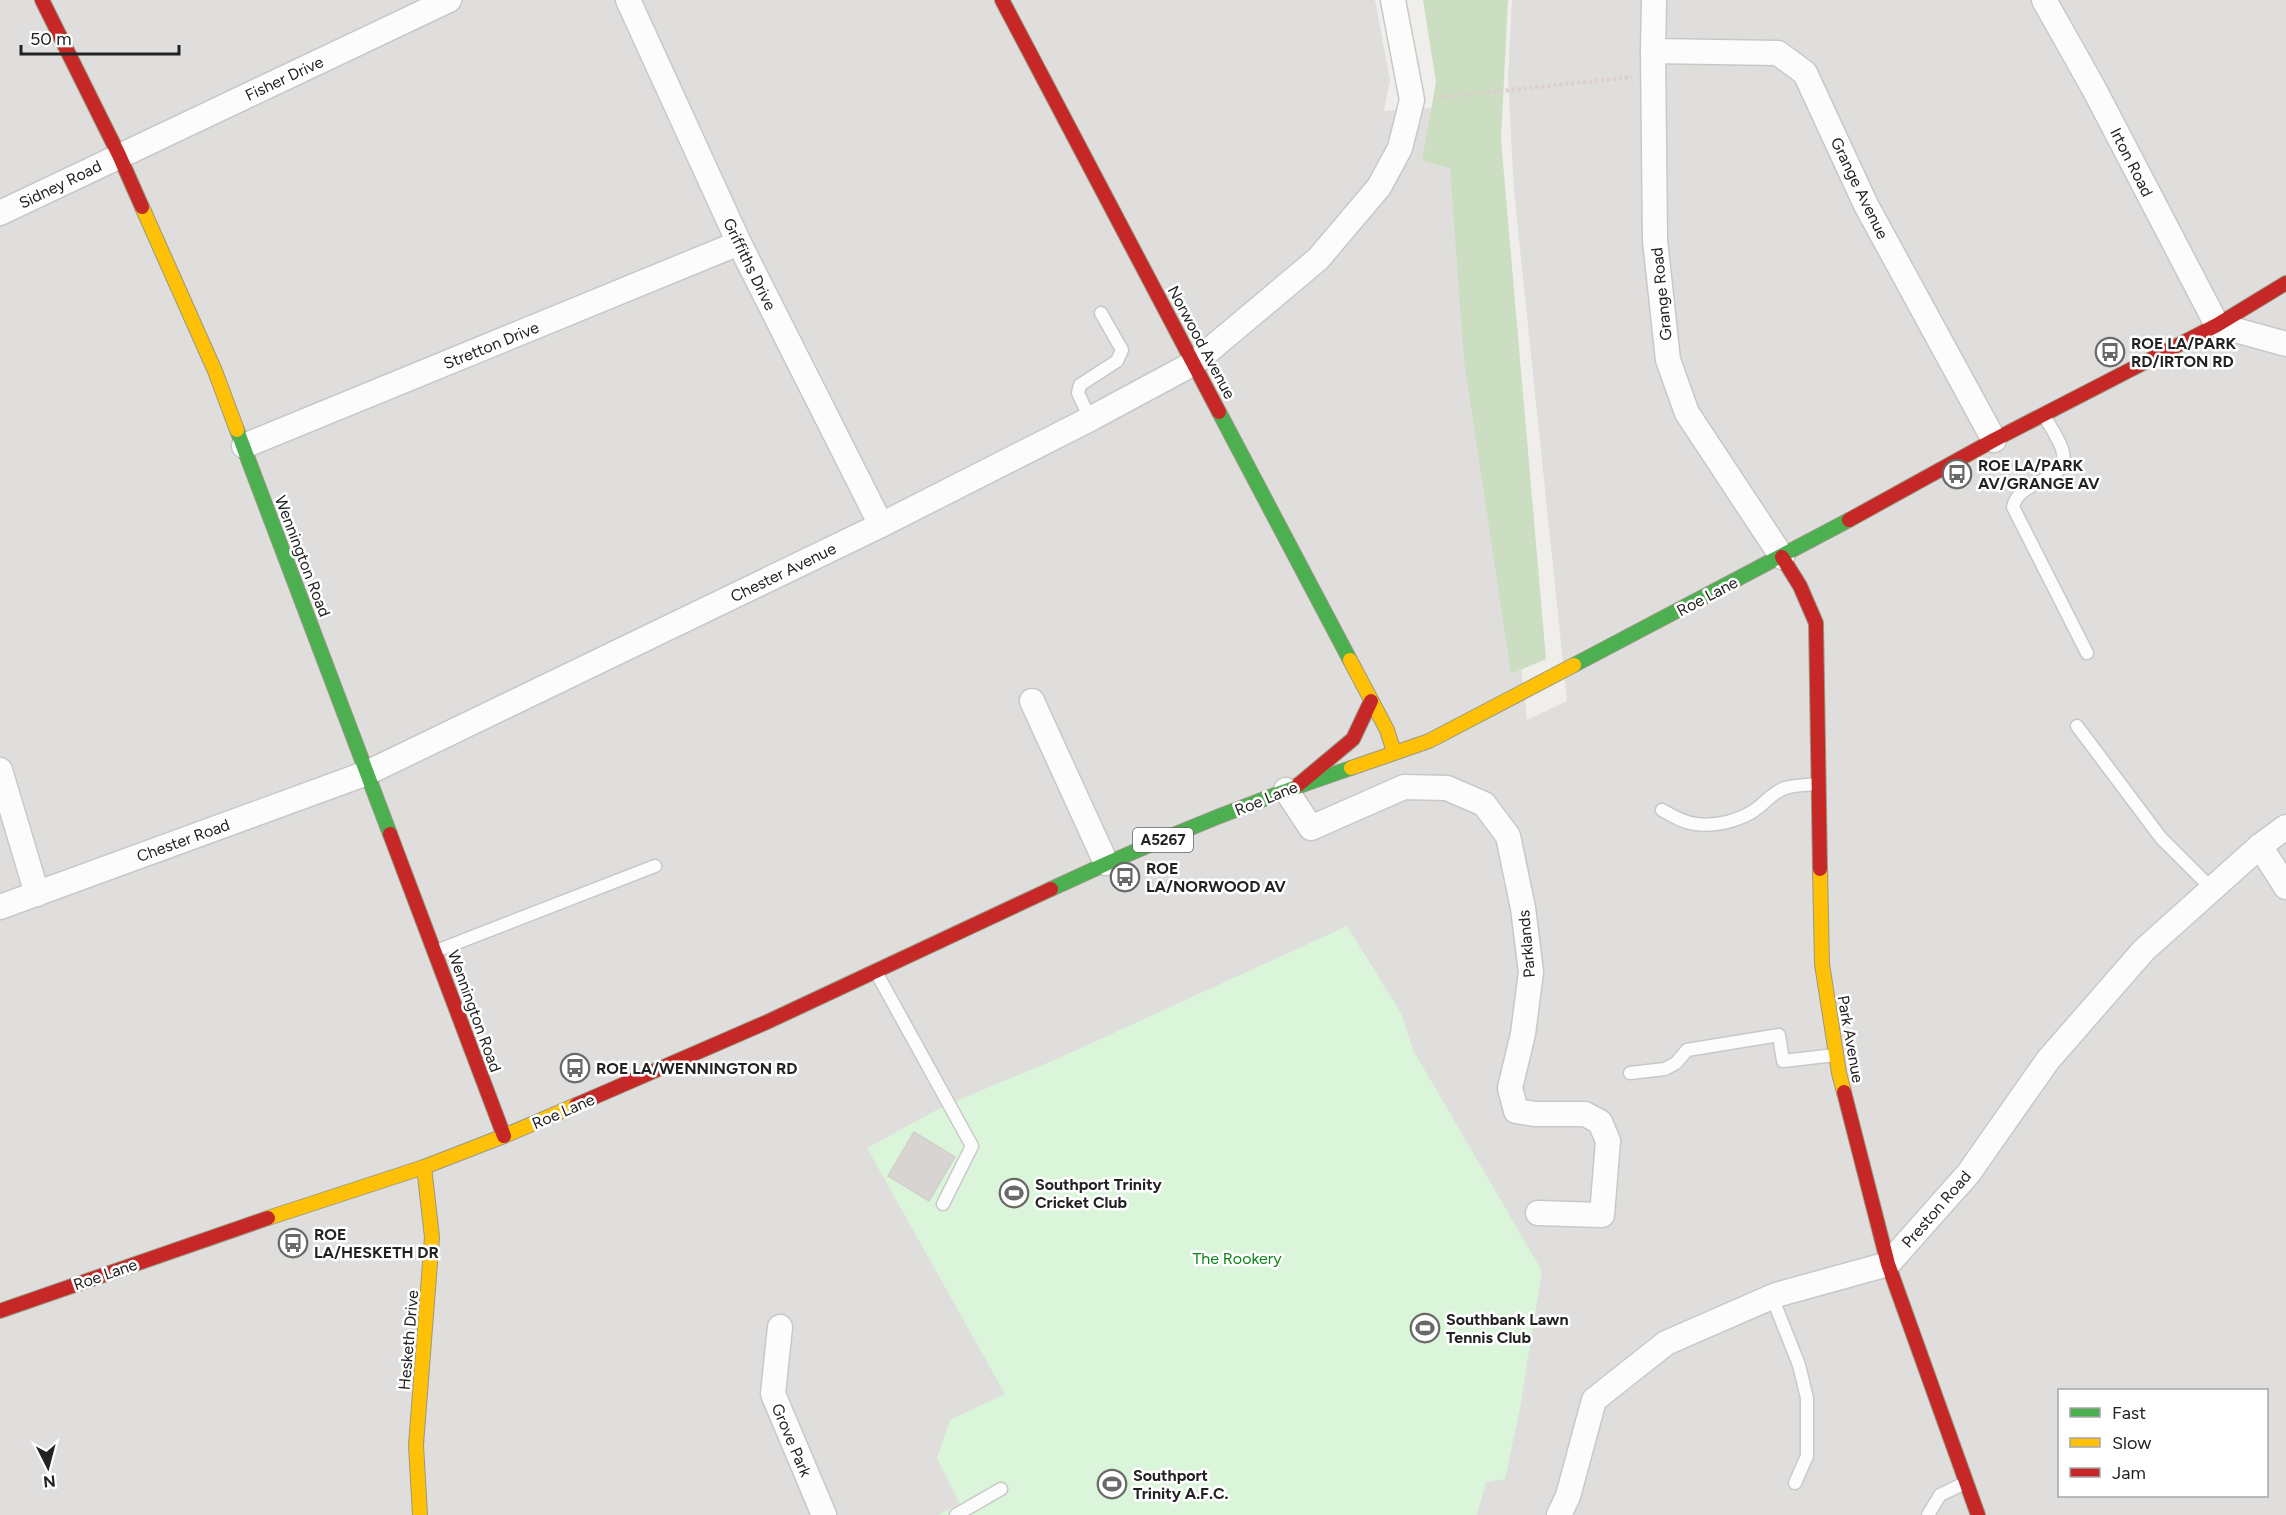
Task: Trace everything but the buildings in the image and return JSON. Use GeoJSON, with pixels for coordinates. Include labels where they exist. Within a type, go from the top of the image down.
{"type":"FeatureCollection","features":[{"type":"Feature","properties":{"kind":"main road","name":"Wennington Road"},"geometry":{"type":"LineString","coordinates":[[42,0],[119,156],[215,371],[504,1136]]}},
{"type":"Feature","properties":{"kind":"main road","name":"Norwood Avenue"},"geometry":{"type":"LineString","coordinates":[[1002,0],[1387,730],[1394,752]]}},
{"type":"Feature","properties":{"kind":"main road","name":"Roe Lane"},"geometry":{"type":"LineString","coordinates":[[0,1311],[250,1224],[424,1167],[504,1136],[767,1022],[1106,863],[1291,788],[1429,741],[1782,557],[1994,440],[2217,325],[2286,283]]}},
{"type":"Feature","properties":{"kind":"main road","name":"Park Avenue"},"geometry":{"type":"LineString","coordinates":[[1782,557],[1800,585],[1816,622],[1822,964],[1839,1073],[1888,1264],[1978,1515]]}},
{"type":"Feature","properties":{"kind":"main road"},"geometry":{"type":"LineString","coordinates":[[1291,788],[1353,739],[1371,701]]}},
{"type":"Feature","properties":{"kind":"main road","name":"Hesketh Drive"},"geometry":{"type":"LineString","coordinates":[[420,1515],[416,1445],[432,1237],[424,1167]]}},
{"type":"Feature","properties":{"kind":"street","name":"Fisher Drive"},"geometry":{"type":"LineString","coordinates":[[119,156],[449,0]]}},
{"type":"Feature","properties":{"kind":"street","name":"Griffiths Drive"},"geometry":{"type":"LineString","coordinates":[[628,0],[739,243],[881,525]]}},
{"type":"Feature","properties":{"kind":"street"},"geometry":{"type":"LineString","coordinates":[[1393,0],[1412,100]]}},
{"type":"Feature","properties":{"kind":"street","name":"Grange Road"},"geometry":{"type":"LineString","coordinates":[[1654,0],[1655,240],[1668,360],[1687,413],[1782,557]]}},
{"type":"Feature","properties":{"kind":"street","name":"Irton Road"},"geometry":{"type":"LineString","coordinates":[[2044,0],[2093,87],[2217,325]]}},
{"type":"Feature","properties":{"kind":"street","name":"Grange Avenue"},"geometry":{"type":"LineString","coordinates":[[1653,51],[1778,53],[1805,73],[1866,205],[1994,440]]}},
{"type":"Feature","properties":{"kind":"street","name":"Chester Avenue"},"geometry":{"type":"LineString","coordinates":[[367,773],[881,525],[1090,419],[1194,363],[1318,259],[1378,187],[1400,148],[1412,100]]}},
{"type":"Feature","properties":{"kind":"street","name":"Sidney Road"},"geometry":{"type":"LineString","coordinates":[[0,213],[119,156]]}},
{"type":"Feature","properties":{"kind":"street","name":"Stretton Drive"},"geometry":{"type":"LineString","coordinates":[[244,446],[739,243]]}},
{"type":"Feature","properties":{"kind":"street"},"geometry":{"type":"LineString","coordinates":[[2217,325],[2286,344]]}},
{"type":"Feature","properties":{"kind":"street"},"geometry":{"type":"LineString","coordinates":[[1032,701],[1106,863]]}},
{"type":"Feature","properties":{"kind":"street"},"geometry":{"type":"LineString","coordinates":[[0,770],[37,894]]}},
{"type":"Feature","properties":{"kind":"street","name":"Chester Road"},"geometry":{"type":"LineString","coordinates":[[0,907],[367,773]]}},
{"type":"Feature","properties":{"kind":"street","name":"Parklands"},"geometry":{"type":"LineString","coordinates":[[1291,788],[1311,828],[1404,787],[1447,788],[1484,804],[1508,836],[1523,908],[1531,972],[1523,1034],[1510,1088],[1516,1111],[1535,1114],[1585,1114],[1600,1122],[1608,1142],[1602,1215],[1538,1213]]}},
{"type":"Feature","properties":{"kind":"street","name":"Preston Road"},"geometry":{"type":"LineString","coordinates":[[1888,1264],[1968,1174],[2048,1060],[2144,951],[2260,846],[2286,827]]}},
{"type":"Feature","properties":{"kind":"street"},"geometry":{"type":"LineString","coordinates":[[2260,846],[2286,887]]}},
{"type":"Feature","properties":{"kind":"street"},"geometry":{"type":"LineString","coordinates":[[1559,1515],[1568,1496],[1593,1400],[1666,1343],[1772,1297],[1888,1264]]}},
{"type":"Feature","properties":{"kind":"street","name":"Grove Park"},"geometry":{"type":"LineString","coordinates":[[780,1327],[773,1394],[824,1515]]}},
{"type":"Feature","properties":{"kind":"lane"},"geometry":{"type":"LineString","coordinates":[[1090,419],[1078,393],[1078,388],[1117,361],[1122,350],[1101,313]]}},
{"type":"Feature","properties":{"kind":"lane"},"geometry":{"type":"LineString","coordinates":[[2043,415],[2061,447],[2063,464],[2059,472],[2022,491],[2015,498],[2013,507],[2087,653]]}},
{"type":"Feature","properties":{"kind":"lane"},"geometry":{"type":"LineString","coordinates":[[2077,726],[2161,838],[2212,889]]}},
{"type":"Feature","properties":{"kind":"lane"},"geometry":{"type":"LineString","coordinates":[[1662,810],[1679,820],[1698,825],[1719,823],[1742,818],[1758,808],[1770,796],[1785,788],[1819,784]]}},
{"type":"Feature","properties":{"kind":"lane"},"geometry":{"type":"LineString","coordinates":[[435,951],[655,866]]}},
{"type":"Feature","properties":{"kind":"lane"},"geometry":{"type":"LineString","coordinates":[[875,971],[972,1146],[944,1204]]}},
{"type":"Feature","properties":{"kind":"lane"},"geometry":{"type":"LineString","coordinates":[[1630,1073],[1665,1069],[1676,1063],[1688,1050],[1779,1035],[1784,1061],[1836,1055]]}},
{"type":"Feature","properties":{"kind":"lane"},"geometry":{"type":"LineString","coordinates":[[1772,1297],[1799,1365],[1807,1398],[1807,1456],[1795,1483]]}},
{"type":"Feature","properties":{"kind":"lane"},"geometry":{"type":"LineString","coordinates":[[1928,1515],[1940,1495],[1965,1483]]}},
{"type":"Feature","properties":{"kind":"lane"},"geometry":{"type":"LineString","coordinates":[[956,1515],[1001,1489]]}},
{"type":"Feature","properties":{"kind":"path"},"geometry":{"type":"LineString","coordinates":[[1412,100],[1653,75]]}},
{"type":"Feature","properties":{"kind":"shaded area"},"geometry":{"type":"Polygon","coordinates":[[[0,0],[1375,0],[1390,80],[1384,111],[1460,106],[1527,720],[1567,701],[1514,191],[1508,77],[1512,0],[2286,0],[2286,1515],[0,1515],[0,0]]]}},
{"type":"Feature","properties":{"kind":"green space"},"geometry":{"type":"Polygon","coordinates":[[[1423,0],[1508,0],[1501,140],[1546,659],[1511,674],[1464,360],[1450,168],[1422,161],[1436,82],[1423,0]]]}},
{"type":"Feature","properties":{"kind":"green space","name":"The Rookery"},"geometry":{"type":"Polygon","coordinates":[[[1347,926],[1401,1013],[1413,1050],[1542,1271],[1520,1408],[1505,1479],[1486,1482],[1477,1515],[938,1515],[960,1504],[937,1458],[950,1420],[1005,1394],[867,1148],[942,1107],[1061,1057],[1347,926]]]}},
{"type":"Feature","properties":{"kind":"traffic: fast"},"geometry":{"type":"LineString","coordinates":[[1219,412],[1350,660]]}},
{"type":"Feature","properties":{"kind":"traffic: fast"},"geometry":{"type":"LineString","coordinates":[[237,430],[390,834]]}},
{"type":"Feature","properties":{"kind":"traffic: fast"},"geometry":{"type":"LineString","coordinates":[[1574,665],[1849,520]]}},
{"type":"Feature","properties":{"kind":"traffic: fast"},"geometry":{"type":"LineString","coordinates":[[1051,889],[1200,824],[1351,768]]}},
{"type":"Feature","properties":{"kind":"traffic: slow"},"geometry":{"type":"LineString","coordinates":[[142,207],[215,371],[237,430]]}},
{"type":"Feature","properties":{"kind":"traffic: slow"},"geometry":{"type":"LineString","coordinates":[[1350,660],[1387,730],[1394,752]]}},
{"type":"Feature","properties":{"kind":"traffic: slow"},"geometry":{"type":"LineString","coordinates":[[1351,768],[1429,741],[1574,665]]}},
{"type":"Feature","properties":{"kind":"traffic: slow"},"geometry":{"type":"LineString","coordinates":[[1820,869],[1822,964],[1844,1092]]}},
{"type":"Feature","properties":{"kind":"traffic: slow"},"geometry":{"type":"LineString","coordinates":[[268,1218],[424,1167],[576,1105]]}},
{"type":"Feature","properties":{"kind":"traffic: slow"},"geometry":{"type":"LineString","coordinates":[[420,1515],[416,1445],[432,1237],[424,1167]]}},
{"type":"Feature","properties":{"kind":"traffic: jam"},"geometry":{"type":"LineString","coordinates":[[42,0],[119,155],[142,207]]}},
{"type":"Feature","properties":{"kind":"traffic: jam"},"geometry":{"type":"LineString","coordinates":[[1002,0],[1219,412]]}},
{"type":"Feature","properties":{"kind":"traffic: jam"},"geometry":{"type":"LineString","coordinates":[[1849,520],[1994,440],[2217,325],[2286,283]]}},
{"type":"Feature","properties":{"kind":"traffic: jam"},"geometry":{"type":"LineString","coordinates":[[1782,557],[1800,586],[1816,623],[1820,869]]}},
{"type":"Feature","properties":{"kind":"traffic: jam"},"geometry":{"type":"LineString","coordinates":[[1298,785],[1353,739],[1371,701]]}},
{"type":"Feature","properties":{"kind":"traffic: jam"},"geometry":{"type":"LineString","coordinates":[[390,834],[504,1136]]}},
{"type":"Feature","properties":{"kind":"traffic: jam"},"geometry":{"type":"LineString","coordinates":[[576,1105],[767,1022],[1051,889]]}},
{"type":"Feature","properties":{"kind":"traffic: jam"},"geometry":{"type":"LineString","coordinates":[[1844,1092],[1888,1264],[1978,1515]]}},
{"type":"Feature","properties":{"kind":"traffic: jam"},"geometry":{"type":"LineString","coordinates":[[0,1311],[268,1218]]}},
{"type":"Feature","properties":{"kind":"place","name":"ROE LA/PARK RD/IRTON RD"},"geometry":{"type":"Point","coordinates":[2110,352]}},
{"type":"Feature","properties":{"kind":"place","name":"ROE LA/PARK AV/GRANGE AV"},"geometry":{"type":"Point","coordinates":[1957,474]}},
{"type":"Feature","properties":{"kind":"place","name":"ROE LA/NORWOOD AV"},"geometry":{"type":"Point","coordinates":[1125,877]}},
{"type":"Feature","properties":{"kind":"place","name":"ROE LA/WENNINGTON RD"},"geometry":{"type":"Point","coordinates":[575,1068]}},
{"type":"Feature","properties":{"kind":"place","name":"Southport Trinity Cricket Club"},"geometry":{"type":"Point","coordinates":[1014,1193]}},
{"type":"Feature","properties":{"kind":"place","name":"ROE LA/HESKETH DR"},"geometry":{"type":"Point","coordinates":[293,1243]}},
{"type":"Feature","properties":{"kind":"place","name":"Southbank Lawn Tennis Club"},"geometry":{"type":"Point","coordinates":[1425,1328]}},
{"type":"Feature","properties":{"kind":"place","name":"Southport Trinity A.F.C."},"geometry":{"type":"Point","coordinates":[1112,1484]}}]}
